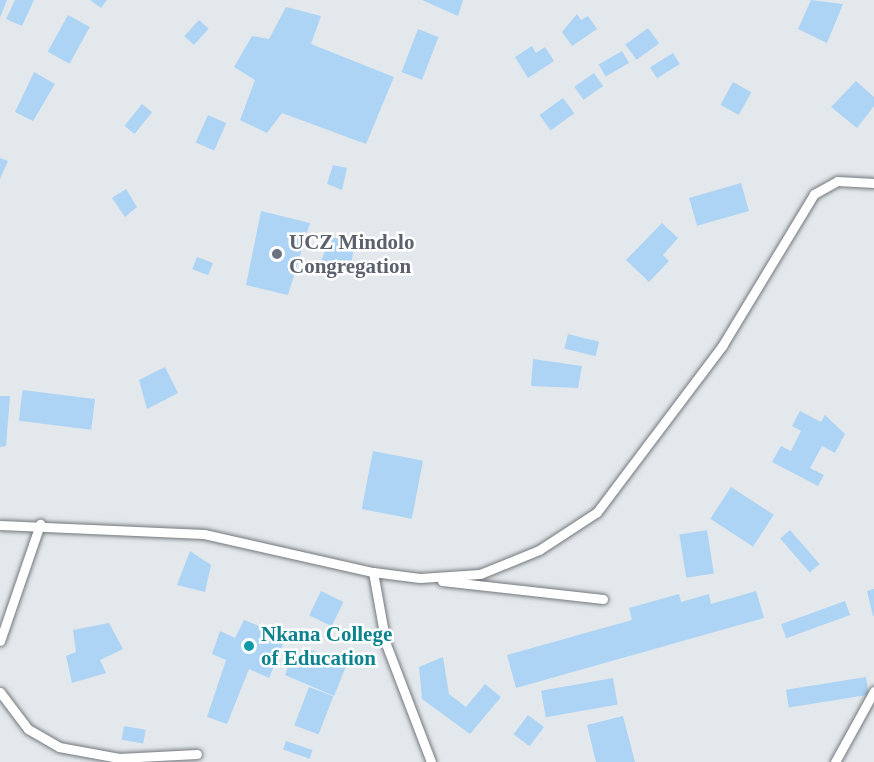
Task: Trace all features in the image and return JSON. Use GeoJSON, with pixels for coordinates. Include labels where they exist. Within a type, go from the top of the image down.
{"type":"FeatureCollection","features":[{"type":"Feature","properties":{"kind":"lane"},"geometry":{"type":"LineString","coordinates":[[420,578],[480,574],[539,550],[597,512],[722,346],[814,194],[837,181],[874,183]]}},
{"type":"Feature","properties":{"kind":"lane"},"geometry":{"type":"LineString","coordinates":[[0,525],[40,524],[204,534],[373,572],[603,599]]}},
{"type":"Feature","properties":{"kind":"lane"},"geometry":{"type":"LineString","coordinates":[[0,641],[40,524]]}},
{"type":"Feature","properties":{"kind":"lane"},"geometry":{"type":"LineString","coordinates":[[373,572],[386,644],[431,762]]}},
{"type":"Feature","properties":{"kind":"lane"},"geometry":{"type":"LineString","coordinates":[[835,762],[874,691]]}},
{"type":"Feature","properties":{"kind":"lane"},"geometry":{"type":"LineString","coordinates":[[0,692],[28,729],[59,747],[119,758],[197,754]]}},
{"type":"Feature","properties":{"kind":"building"},"geometry":{"type":"Polygon","coordinates":[[[0,0],[7,0],[0,18],[0,0]]]}},
{"type":"Feature","properties":{"kind":"building"},"geometry":{"type":"Polygon","coordinates":[[[15,0],[34,0],[22,26],[6,19],[15,0]]]}},
{"type":"Feature","properties":{"kind":"building"},"geometry":{"type":"Polygon","coordinates":[[[90,0],[107,0],[101,8],[90,0]]]}},
{"type":"Feature","properties":{"kind":"building"},"geometry":{"type":"Polygon","coordinates":[[[422,0],[463,0],[458,16],[422,0]]]}},
{"type":"Feature","properties":{"kind":"building"},"geometry":{"type":"Polygon","coordinates":[[[811,0],[843,4],[827,43],[798,29],[811,0]]]}},
{"type":"Feature","properties":{"kind":"building"},"geometry":{"type":"Polygon","coordinates":[[[286,7],[321,16],[311,44],[394,77],[366,144],[282,113],[267,133],[240,120],[255,80],[234,67],[252,36],[269,39],[286,7]]]}},
{"type":"Feature","properties":{"kind":"building"},"geometry":{"type":"Polygon","coordinates":[[[577,14],[581,20],[588,16],[597,29],[572,46],[562,32],[577,14]]]}},
{"type":"Feature","properties":{"kind":"building"},"geometry":{"type":"Polygon","coordinates":[[[68,15],[90,27],[70,64],[48,52],[68,15]]]}},
{"type":"Feature","properties":{"kind":"building"},"geometry":{"type":"Polygon","coordinates":[[[199,20],[209,29],[194,45],[184,36],[199,20]]]}},
{"type":"Feature","properties":{"kind":"building"},"geometry":{"type":"Polygon","coordinates":[[[648,28],[659,43],[637,60],[625,44],[648,28]]]}},
{"type":"Feature","properties":{"kind":"building"},"geometry":{"type":"Polygon","coordinates":[[[418,29],[439,37],[422,80],[402,72],[418,29]]]}},
{"type":"Feature","properties":{"kind":"building"},"geometry":{"type":"Polygon","coordinates":[[[532,46],[536,53],[545,47],[554,61],[528,78],[515,57],[532,46]]]}},
{"type":"Feature","properties":{"kind":"building"},"geometry":{"type":"Polygon","coordinates":[[[622,51],[629,63],[606,77],[599,64],[622,51]]]}},
{"type":"Feature","properties":{"kind":"building"},"geometry":{"type":"Polygon","coordinates":[[[673,53],[680,64],[657,78],[650,67],[673,53]]]}},
{"type":"Feature","properties":{"kind":"building"},"geometry":{"type":"Polygon","coordinates":[[[34,72],[55,84],[33,121],[15,112],[34,72]]]}},
{"type":"Feature","properties":{"kind":"building"},"geometry":{"type":"Polygon","coordinates":[[[594,73],[603,86],[584,100],[574,87],[594,73]]]}},
{"type":"Feature","properties":{"kind":"building"},"geometry":{"type":"Polygon","coordinates":[[[856,81],[874,97],[874,106],[857,128],[831,107],[856,81]]]}},
{"type":"Feature","properties":{"kind":"building"},"geometry":{"type":"Polygon","coordinates":[[[733,82],[751,92],[739,115],[720,105],[733,82]]]}},
{"type":"Feature","properties":{"kind":"building"},"geometry":{"type":"Polygon","coordinates":[[[563,98],[574,113],[551,130],[540,115],[563,98]]]}},
{"type":"Feature","properties":{"kind":"building"},"geometry":{"type":"Polygon","coordinates":[[[142,104],[152,112],[134,134],[124,126],[142,104]]]}},
{"type":"Feature","properties":{"kind":"building"},"geometry":{"type":"Polygon","coordinates":[[[208,115],[226,123],[214,151],[196,142],[208,115]]]}},
{"type":"Feature","properties":{"kind":"building"},"geometry":{"type":"Polygon","coordinates":[[[0,158],[8,161],[0,179],[0,158]]]}},
{"type":"Feature","properties":{"kind":"building"},"geometry":{"type":"Polygon","coordinates":[[[333,165],[347,168],[342,190],[327,184],[333,165]]]}},
{"type":"Feature","properties":{"kind":"building"},"geometry":{"type":"Polygon","coordinates":[[[741,183],[749,211],[697,226],[689,198],[741,183]]]}},
{"type":"Feature","properties":{"kind":"building"},"geometry":{"type":"Polygon","coordinates":[[[126,189],[137,207],[125,217],[112,198],[126,189]]]}},
{"type":"Feature","properties":{"kind":"building","name":"UCZ Mindolo Congregation"},"geometry":{"type":"Polygon","coordinates":[[[261,211],[310,223],[288,295],[246,285],[261,211]]]}},
{"type":"Feature","properties":{"kind":"building"},"geometry":{"type":"Polygon","coordinates":[[[662,223],[678,238],[663,255],[669,261],[649,282],[626,260],[662,223]]]}},
{"type":"Feature","properties":{"kind":"building"},"geometry":{"type":"Polygon","coordinates":[[[330,237],[355,241],[350,271],[319,267],[330,237]]]}},
{"type":"Feature","properties":{"kind":"building"},"geometry":{"type":"Polygon","coordinates":[[[197,257],[213,263],[208,275],[192,269],[197,257]]]}},
{"type":"Feature","properties":{"kind":"building"},"geometry":{"type":"Polygon","coordinates":[[[568,334],[599,342],[595,356],[564,349],[568,334]]]}},
{"type":"Feature","properties":{"kind":"building"},"geometry":{"type":"Polygon","coordinates":[[[533,359],[582,366],[578,388],[531,386],[533,359]]]}},
{"type":"Feature","properties":{"kind":"building"},"geometry":{"type":"Polygon","coordinates":[[[165,367],[178,393],[147,409],[139,380],[165,367]]]}},
{"type":"Feature","properties":{"kind":"building"},"geometry":{"type":"Polygon","coordinates":[[[23,390],[95,399],[91,430],[19,421],[23,390]]]}},
{"type":"Feature","properties":{"kind":"building"},"geometry":{"type":"Polygon","coordinates":[[[0,396],[10,396],[6,446],[0,447],[0,396]]]}},
{"type":"Feature","properties":{"kind":"building"},"geometry":{"type":"Polygon","coordinates":[[[800,411],[821,422],[825,415],[845,434],[835,453],[822,446],[810,468],[824,475],[818,486],[772,462],[781,446],[791,451],[801,431],[792,426],[800,411]]]}},
{"type":"Feature","properties":{"kind":"building"},"geometry":{"type":"Polygon","coordinates":[[[373,451],[423,461],[412,519],[362,509],[373,451]]]}},
{"type":"Feature","properties":{"kind":"building"},"geometry":{"type":"Polygon","coordinates":[[[731,487],[774,515],[753,547],[710,519],[731,487]]]}},
{"type":"Feature","properties":{"kind":"building"},"geometry":{"type":"Polygon","coordinates":[[[707,530],[714,573],[686,578],[679,534],[707,530]]]}},
{"type":"Feature","properties":{"kind":"building"},"geometry":{"type":"Polygon","coordinates":[[[790,530],[820,564],[810,572],[780,539],[790,530]]]}},
{"type":"Feature","properties":{"kind":"building"},"geometry":{"type":"Polygon","coordinates":[[[190,551],[211,565],[205,592],[177,585],[190,551]]]}},
{"type":"Feature","properties":{"kind":"building"},"geometry":{"type":"Polygon","coordinates":[[[874,589],[874,616],[873,616],[867,591],[874,589]]]}},
{"type":"Feature","properties":{"kind":"building"},"geometry":{"type":"Polygon","coordinates":[[[321,591],[343,602],[332,626],[309,615],[321,591]]]}},
{"type":"Feature","properties":{"kind":"building"},"geometry":{"type":"Polygon","coordinates":[[[756,591],[764,618],[516,688],[507,655],[632,620],[629,608],[679,594],[681,602],[709,594],[711,604],[756,591]]]}},
{"type":"Feature","properties":{"kind":"building"},"geometry":{"type":"Polygon","coordinates":[[[845,601],[850,615],[786,638],[781,624],[845,601]]]}},
{"type":"Feature","properties":{"kind":"building","name":"Nkana College of Education"},"geometry":{"type":"Polygon","coordinates":[[[244,620],[286,637],[269,678],[249,669],[227,724],[207,717],[226,660],[212,654],[220,631],[235,638],[244,620]]]}},
{"type":"Feature","properties":{"kind":"building"},"geometry":{"type":"Polygon","coordinates":[[[109,623],[123,649],[100,660],[106,673],[72,683],[66,656],[76,652],[73,630],[109,623]]]}},
{"type":"Feature","properties":{"kind":"building"},"geometry":{"type":"Polygon","coordinates":[[[311,650],[347,664],[334,696],[285,675],[294,651],[307,656],[305,664],[311,650]]]}},
{"type":"Feature","properties":{"kind":"building"},"geometry":{"type":"Polygon","coordinates":[[[443,657],[449,694],[466,707],[485,684],[501,697],[470,734],[422,699],[419,667],[443,657]]]}},
{"type":"Feature","properties":{"kind":"building"},"geometry":{"type":"Polygon","coordinates":[[[866,677],[869,695],[789,707],[786,690],[866,677]]]}},
{"type":"Feature","properties":{"kind":"building"},"geometry":{"type":"Polygon","coordinates":[[[613,678],[618,705],[546,717],[541,691],[613,678]]]}},
{"type":"Feature","properties":{"kind":"building"},"geometry":{"type":"Polygon","coordinates":[[[309,687],[333,696],[319,735],[294,725],[309,687]]]}},
{"type":"Feature","properties":{"kind":"building"},"geometry":{"type":"Polygon","coordinates":[[[528,715],[544,727],[530,746],[514,734],[528,715]]]}},
{"type":"Feature","properties":{"kind":"building"},"geometry":{"type":"Polygon","coordinates":[[[623,716],[635,762],[596,762],[587,725],[623,716]]]}},
{"type":"Feature","properties":{"kind":"building"},"geometry":{"type":"Polygon","coordinates":[[[124,726],[146,730],[143,744],[122,740],[124,726]]]}},
{"type":"Feature","properties":{"kind":"building"},"geometry":{"type":"Polygon","coordinates":[[[286,741],[312,750],[310,759],[283,750],[286,741]]]}},
{"type":"Feature","properties":{"kind":"place","name":"UCZ Mindolo Congregation"},"geometry":{"type":"Point","coordinates":[277,254]}},
{"type":"Feature","properties":{"kind":"place","name":"Nkana College of Education"},"geometry":{"type":"Point","coordinates":[249,646]}}]}
